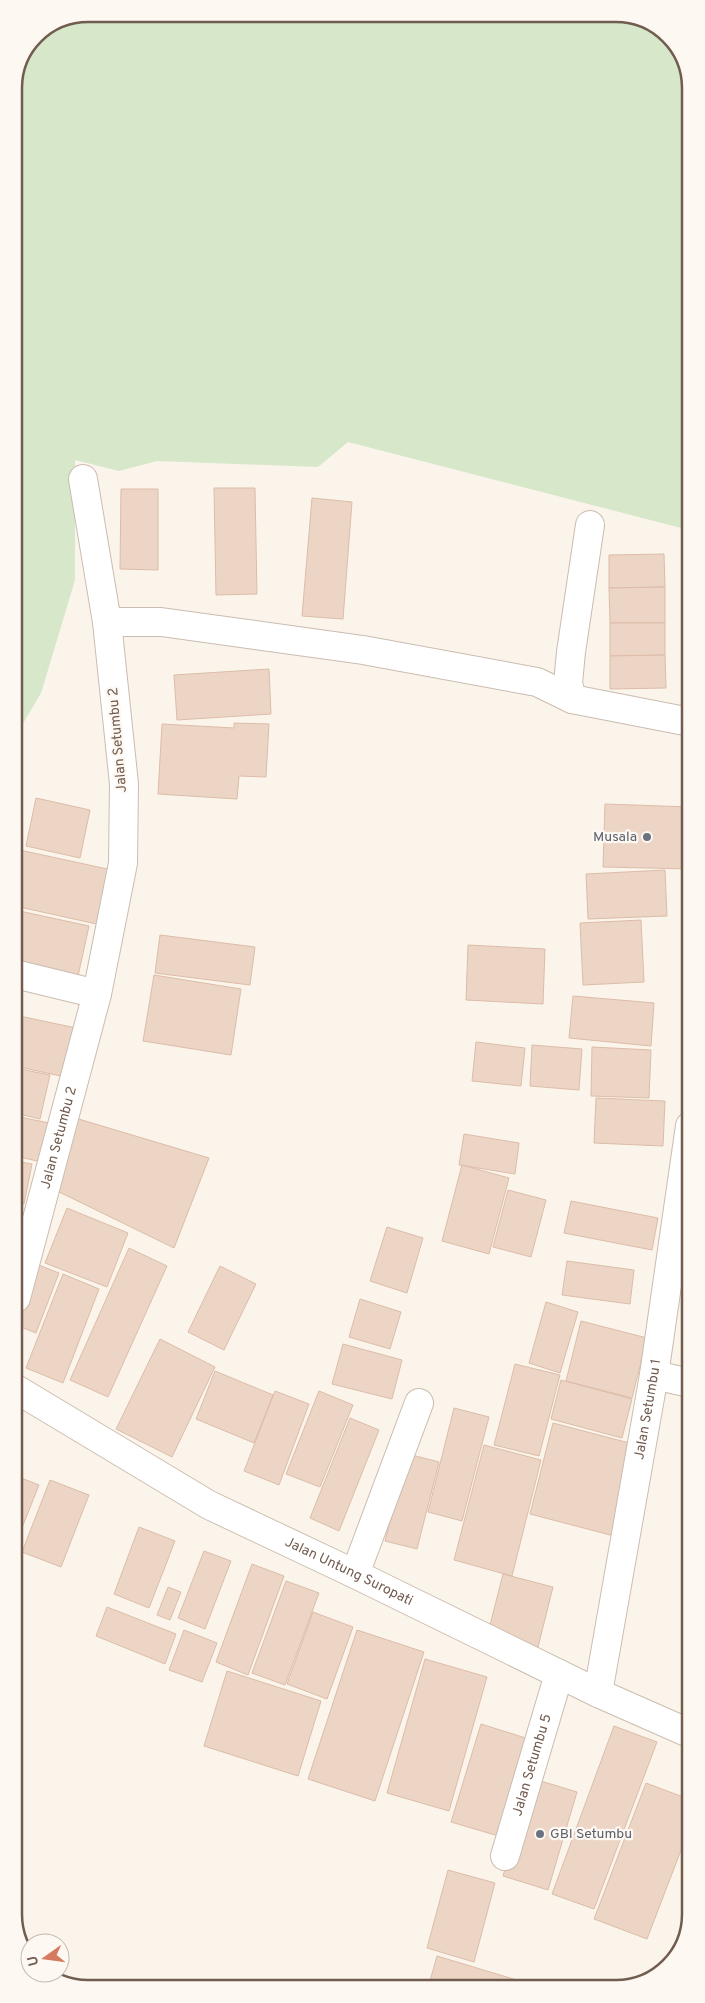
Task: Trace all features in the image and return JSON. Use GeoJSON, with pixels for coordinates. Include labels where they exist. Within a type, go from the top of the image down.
{"type":"FeatureCollection","features":[{"type":"Feature","properties":{"kind":"street","name":"Jalan Setumbu 2"},"geometry":{"type":"LineString","coordinates":[[23,1271],[97,994],[123,864],[124,784],[107,622],[83,479]]}},
{"type":"Feature","properties":{"kind":"street"},"geometry":{"type":"LineString","coordinates":[[563,695],[568,683],[590,525]]}},
{"type":"Feature","properties":{"kind":"street"},"geometry":{"type":"LineString","coordinates":[[107,622],[161,622],[363,650],[537,682],[563,695],[682,720]]}},
{"type":"Feature","properties":{"kind":"street"},"geometry":{"type":"LineString","coordinates":[[23,976],[97,994]]}},
{"type":"Feature","properties":{"kind":"street","name":"Jalan Setumbu 1"},"geometry":{"type":"LineString","coordinates":[[598,1693],[654,1375],[682,1181]]}},
{"type":"Feature","properties":{"kind":"street"},"geometry":{"type":"LineString","coordinates":[[654,1375],[682,1381]]}},
{"type":"Feature","properties":{"kind":"street","name":"Jalan Untung Suropati"},"geometry":{"type":"LineString","coordinates":[[23,1393],[209,1505],[355,1574],[558,1674],[682,1730]]}},
{"type":"Feature","properties":{"kind":"street"},"geometry":{"type":"LineString","coordinates":[[355,1574],[420,1403]]}},
{"type":"Feature","properties":{"kind":"street","name":"Jalan Setumbu 5"},"geometry":{"type":"LineString","coordinates":[[505,1856],[558,1674]]}},
{"type":"Feature","properties":{"kind":"green space"},"geometry":{"type":"Polygon","coordinates":[[[80,23],[621,23],[642,28],[657,36],[671,52],[677,63],[682,80],[682,528],[348,442],[318,467],[157,461],[119,471],[75,460],[75,580],[41,693],[23,723],[23,84],[29,59],[36,48],[55,31],[80,23]]]}},
{"type":"Feature","properties":{"kind":"building"},"geometry":{"type":"Polygon","coordinates":[[[214,488],[255,488],[257,594],[216,595],[214,488]]]}},
{"type":"Feature","properties":{"kind":"building"},"geometry":{"type":"Polygon","coordinates":[[[121,489],[158,489],[158,570],[120,569],[121,489]]]}},
{"type":"Feature","properties":{"kind":"building"},"geometry":{"type":"Polygon","coordinates":[[[312,498],[352,502],[343,619],[302,616],[312,498]]]}},
{"type":"Feature","properties":{"kind":"building"},"geometry":{"type":"Polygon","coordinates":[[[664,554],[665,587],[609,588],[609,555],[664,554]]]}},
{"type":"Feature","properties":{"kind":"building"},"geometry":{"type":"Polygon","coordinates":[[[665,587],[665,623],[610,623],[609,588],[665,587]]]}},
{"type":"Feature","properties":{"kind":"building"},"geometry":{"type":"Polygon","coordinates":[[[610,623],[665,623],[665,655],[610,656],[610,623]]]}},
{"type":"Feature","properties":{"kind":"building"},"geometry":{"type":"Polygon","coordinates":[[[665,655],[666,688],[610,689],[610,656],[665,655]]]}},
{"type":"Feature","properties":{"kind":"building"},"geometry":{"type":"Polygon","coordinates":[[[269,669],[271,714],[177,720],[174,675],[269,669]]]}},
{"type":"Feature","properties":{"kind":"building"},"geometry":{"type":"Polygon","coordinates":[[[234,723],[269,724],[266,777],[239,776],[237,799],[158,794],[162,724],[234,728],[234,723]]]}},
{"type":"Feature","properties":{"kind":"building"},"geometry":{"type":"Polygon","coordinates":[[[36,798],[90,810],[80,858],[26,846],[36,798]]]}},
{"type":"Feature","properties":{"kind":"building","name":"Musala"},"geometry":{"type":"Polygon","coordinates":[[[605,804],[682,807],[682,869],[603,867],[605,804]]]}},
{"type":"Feature","properties":{"kind":"building"},"geometry":{"type":"Polygon","coordinates":[[[23,851],[112,870],[101,925],[23,908],[23,851]]]}},
{"type":"Feature","properties":{"kind":"building"},"geometry":{"type":"Polygon","coordinates":[[[665,870],[667,916],[588,919],[586,874],[665,870]]]}},
{"type":"Feature","properties":{"kind":"building"},"geometry":{"type":"Polygon","coordinates":[[[23,912],[89,926],[78,976],[23,964],[23,912]]]}},
{"type":"Feature","properties":{"kind":"building"},"geometry":{"type":"Polygon","coordinates":[[[641,920],[644,982],[583,985],[580,923],[641,920]]]}},
{"type":"Feature","properties":{"kind":"building"},"geometry":{"type":"Polygon","coordinates":[[[160,935],[255,947],[250,985],[155,973],[160,935]]]}},
{"type":"Feature","properties":{"kind":"building"},"geometry":{"type":"Polygon","coordinates":[[[468,945],[545,949],[543,1004],[466,1000],[468,945]]]}},
{"type":"Feature","properties":{"kind":"building"},"geometry":{"type":"Polygon","coordinates":[[[154,975],[241,989],[231,1055],[143,1041],[154,975]]]}},
{"type":"Feature","properties":{"kind":"building"},"geometry":{"type":"Polygon","coordinates":[[[573,996],[654,1003],[651,1046],[569,1038],[573,996]]]}},
{"type":"Feature","properties":{"kind":"building"},"geometry":{"type":"Polygon","coordinates":[[[23,1017],[76,1028],[65,1077],[23,1068],[23,1017]]]}},
{"type":"Feature","properties":{"kind":"building"},"geometry":{"type":"Polygon","coordinates":[[[476,1042],[525,1048],[521,1086],[472,1081],[476,1042]]]}},
{"type":"Feature","properties":{"kind":"building"},"geometry":{"type":"Polygon","coordinates":[[[532,1045],[582,1049],[579,1090],[530,1086],[532,1045]]]}},
{"type":"Feature","properties":{"kind":"building"},"geometry":{"type":"Polygon","coordinates":[[[592,1047],[651,1050],[649,1098],[591,1096],[592,1047]]]}},
{"type":"Feature","properties":{"kind":"building"},"geometry":{"type":"Polygon","coordinates":[[[23,1070],[50,1075],[40,1119],[23,1115],[23,1070]]]}},
{"type":"Feature","properties":{"kind":"building"},"geometry":{"type":"Polygon","coordinates":[[[596,1098],[665,1101],[663,1146],[594,1143],[596,1098]]]}},
{"type":"Feature","properties":{"kind":"building"},"geometry":{"type":"Polygon","coordinates":[[[72,1117],[209,1158],[174,1248],[51,1188],[72,1117]]]}},
{"type":"Feature","properties":{"kind":"building"},"geometry":{"type":"Polygon","coordinates":[[[23,1118],[54,1124],[46,1163],[23,1158],[23,1118]]]}},
{"type":"Feature","properties":{"kind":"building"},"geometry":{"type":"Polygon","coordinates":[[[464,1134],[519,1143],[515,1174],[459,1165],[464,1134]]]}},
{"type":"Feature","properties":{"kind":"building"},"geometry":{"type":"Polygon","coordinates":[[[23,1162],[32,1164],[23,1204],[23,1162]]]}},
{"type":"Feature","properties":{"kind":"building"},"geometry":{"type":"Polygon","coordinates":[[[462,1165],[509,1178],[489,1254],[442,1241],[462,1165]]]}},
{"type":"Feature","properties":{"kind":"building"},"geometry":{"type":"Polygon","coordinates":[[[508,1190],[546,1200],[531,1257],[493,1247],[508,1190]]]}},
{"type":"Feature","properties":{"kind":"building"},"geometry":{"type":"Polygon","coordinates":[[[571,1201],[658,1218],[652,1250],[564,1233],[571,1201]]]}},
{"type":"Feature","properties":{"kind":"building"},"geometry":{"type":"Polygon","coordinates":[[[67,1208],[128,1233],[107,1287],[45,1263],[67,1208]]]}},
{"type":"Feature","properties":{"kind":"building"},"geometry":{"type":"Polygon","coordinates":[[[387,1227],[423,1238],[407,1293],[370,1281],[387,1227]]]}},
{"type":"Feature","properties":{"kind":"building"},"geometry":{"type":"Polygon","coordinates":[[[129,1248],[167,1266],[108,1397],[70,1380],[129,1248]]]}},
{"type":"Feature","properties":{"kind":"building"},"geometry":{"type":"Polygon","coordinates":[[[567,1261],[634,1270],[630,1304],[562,1295],[567,1261]]]}},
{"type":"Feature","properties":{"kind":"building"},"geometry":{"type":"Polygon","coordinates":[[[31,1262],[59,1273],[36,1333],[23,1328],[23,1296],[31,1262]]]}},
{"type":"Feature","properties":{"kind":"building"},"geometry":{"type":"Polygon","coordinates":[[[220,1266],[256,1284],[224,1350],[188,1332],[220,1266]]]}},
{"type":"Feature","properties":{"kind":"building"},"geometry":{"type":"Polygon","coordinates":[[[63,1274],[99,1289],[63,1383],[26,1368],[63,1274]]]}},
{"type":"Feature","properties":{"kind":"building"},"geometry":{"type":"Polygon","coordinates":[[[360,1299],[401,1312],[390,1349],[349,1337],[360,1299]]]}},
{"type":"Feature","properties":{"kind":"building"},"geometry":{"type":"Polygon","coordinates":[[[546,1302],[578,1312],[560,1373],[529,1363],[546,1302]]]}},
{"type":"Feature","properties":{"kind":"building"},"geometry":{"type":"Polygon","coordinates":[[[581,1321],[647,1338],[632,1398],[566,1381],[581,1321]]]}},
{"type":"Feature","properties":{"kind":"building"},"geometry":{"type":"Polygon","coordinates":[[[160,1339],[215,1367],[172,1457],[116,1429],[160,1339]]]}},
{"type":"Feature","properties":{"kind":"building"},"geometry":{"type":"Polygon","coordinates":[[[343,1344],[402,1360],[392,1399],[332,1384],[343,1344]]]}},
{"type":"Feature","properties":{"kind":"building"},"geometry":{"type":"Polygon","coordinates":[[[515,1364],[560,1375],[539,1456],[494,1445],[515,1364]]]}},
{"type":"Feature","properties":{"kind":"building"},"geometry":{"type":"Polygon","coordinates":[[[215,1371],[273,1395],[254,1443],[196,1419],[215,1371]]]}},
{"type":"Feature","properties":{"kind":"building"},"geometry":{"type":"Polygon","coordinates":[[[561,1380],[632,1399],[622,1438],[551,1419],[561,1380]]]}},
{"type":"Feature","properties":{"kind":"building"},"geometry":{"type":"Polygon","coordinates":[[[275,1391],[309,1404],[279,1485],[244,1471],[275,1391]]]}},
{"type":"Feature","properties":{"kind":"building"},"geometry":{"type":"Polygon","coordinates":[[[319,1391],[353,1405],[320,1487],[286,1474],[319,1391]]]}},
{"type":"Feature","properties":{"kind":"building"},"geometry":{"type":"Polygon","coordinates":[[[454,1408],[489,1417],[462,1521],[428,1512],[454,1408]]]}},
{"type":"Feature","properties":{"kind":"building"},"geometry":{"type":"Polygon","coordinates":[[[350,1418],[379,1430],[339,1531],[310,1518],[350,1418]]]}},
{"type":"Feature","properties":{"kind":"building"},"geometry":{"type":"Polygon","coordinates":[[[553,1423],[637,1445],[614,1536],[530,1514],[553,1423]]]}},
{"type":"Feature","properties":{"kind":"building"},"geometry":{"type":"Polygon","coordinates":[[[484,1445],[541,1460],[512,1576],[454,1560],[484,1445]]]}},
{"type":"Feature","properties":{"kind":"building"},"geometry":{"type":"Polygon","coordinates":[[[408,1454],[439,1462],[417,1549],[385,1541],[408,1454]]]}},
{"type":"Feature","properties":{"kind":"building"},"geometry":{"type":"Polygon","coordinates":[[[23,1479],[39,1485],[23,1525],[23,1479]]]}},
{"type":"Feature","properties":{"kind":"building"},"geometry":{"type":"Polygon","coordinates":[[[50,1480],[89,1495],[61,1567],[23,1552],[50,1480]]]}},
{"type":"Feature","properties":{"kind":"building"},"geometry":{"type":"Polygon","coordinates":[[[139,1527],[175,1541],[149,1608],[114,1594],[139,1527]]]}},
{"type":"Feature","properties":{"kind":"building"},"geometry":{"type":"Polygon","coordinates":[[[204,1551],[231,1561],[205,1629],[178,1618],[204,1551]]]}},
{"type":"Feature","properties":{"kind":"building"},"geometry":{"type":"Polygon","coordinates":[[[252,1564],[284,1576],[248,1675],[216,1662],[252,1564]]]}},
{"type":"Feature","properties":{"kind":"building"},"geometry":{"type":"Polygon","coordinates":[[[503,1574],[553,1587],[538,1647],[488,1633],[503,1574]]]}},
{"type":"Feature","properties":{"kind":"building"},"geometry":{"type":"Polygon","coordinates":[[[286,1581],[319,1593],[285,1685],[252,1673],[286,1581]]]}},
{"type":"Feature","properties":{"kind":"building"},"geometry":{"type":"Polygon","coordinates":[[[168,1587],[181,1592],[170,1620],[157,1615],[168,1587]]]}},
{"type":"Feature","properties":{"kind":"building"},"geometry":{"type":"Polygon","coordinates":[[[107,1607],[176,1634],[165,1664],[96,1636],[107,1607]]]}},
{"type":"Feature","properties":{"kind":"building"},"geometry":{"type":"Polygon","coordinates":[[[313,1612],[353,1627],[327,1699],[287,1684],[313,1612]]]}},
{"type":"Feature","properties":{"kind":"building"},"geometry":{"type":"Polygon","coordinates":[[[184,1630],[217,1643],[202,1682],[169,1670],[184,1630]]]}},
{"type":"Feature","properties":{"kind":"building"},"geometry":{"type":"Polygon","coordinates":[[[357,1630],[424,1652],[375,1801],[308,1779],[357,1630]]]}},
{"type":"Feature","properties":{"kind":"building"},"geometry":{"type":"Polygon","coordinates":[[[425,1659],[487,1677],[449,1811],[387,1793],[425,1659]]]}},
{"type":"Feature","properties":{"kind":"building"},"geometry":{"type":"Polygon","coordinates":[[[227,1671],[321,1701],[298,1776],[204,1746],[227,1671]]]}},
{"type":"Feature","properties":{"kind":"building"},"geometry":{"type":"Polygon","coordinates":[[[481,1724],[532,1740],[502,1837],[451,1822],[481,1724]]]}},
{"type":"Feature","properties":{"kind":"building"},"geometry":{"type":"Polygon","coordinates":[[[614,1726],[657,1742],[594,1909],[552,1894],[614,1726]]]}},
{"type":"Feature","properties":{"kind":"building","name":"GBI Setumbu"},"geometry":{"type":"Polygon","coordinates":[[[531,1778],[577,1792],[548,1890],[503,1876],[531,1778]]]}},
{"type":"Feature","properties":{"kind":"building"},"geometry":{"type":"Polygon","coordinates":[[[646,1783],[682,1797],[682,1848],[647,1939],[594,1919],[646,1783]]]}},
{"type":"Feature","properties":{"kind":"building"},"geometry":{"type":"Polygon","coordinates":[[[448,1870],[495,1883],[474,1962],[427,1948],[448,1870]]]}},
{"type":"Feature","properties":{"kind":"building"},"geometry":{"type":"Polygon","coordinates":[[[437,1956],[517,1980],[430,1980],[437,1956]]]}},
{"type":"Feature","properties":{"kind":"place","name":"Musala"},"geometry":{"type":"Point","coordinates":[647,837]}},
{"type":"Feature","properties":{"kind":"place","name":"GBI Setumbu"},"geometry":{"type":"Point","coordinates":[540,1834]}}]}
